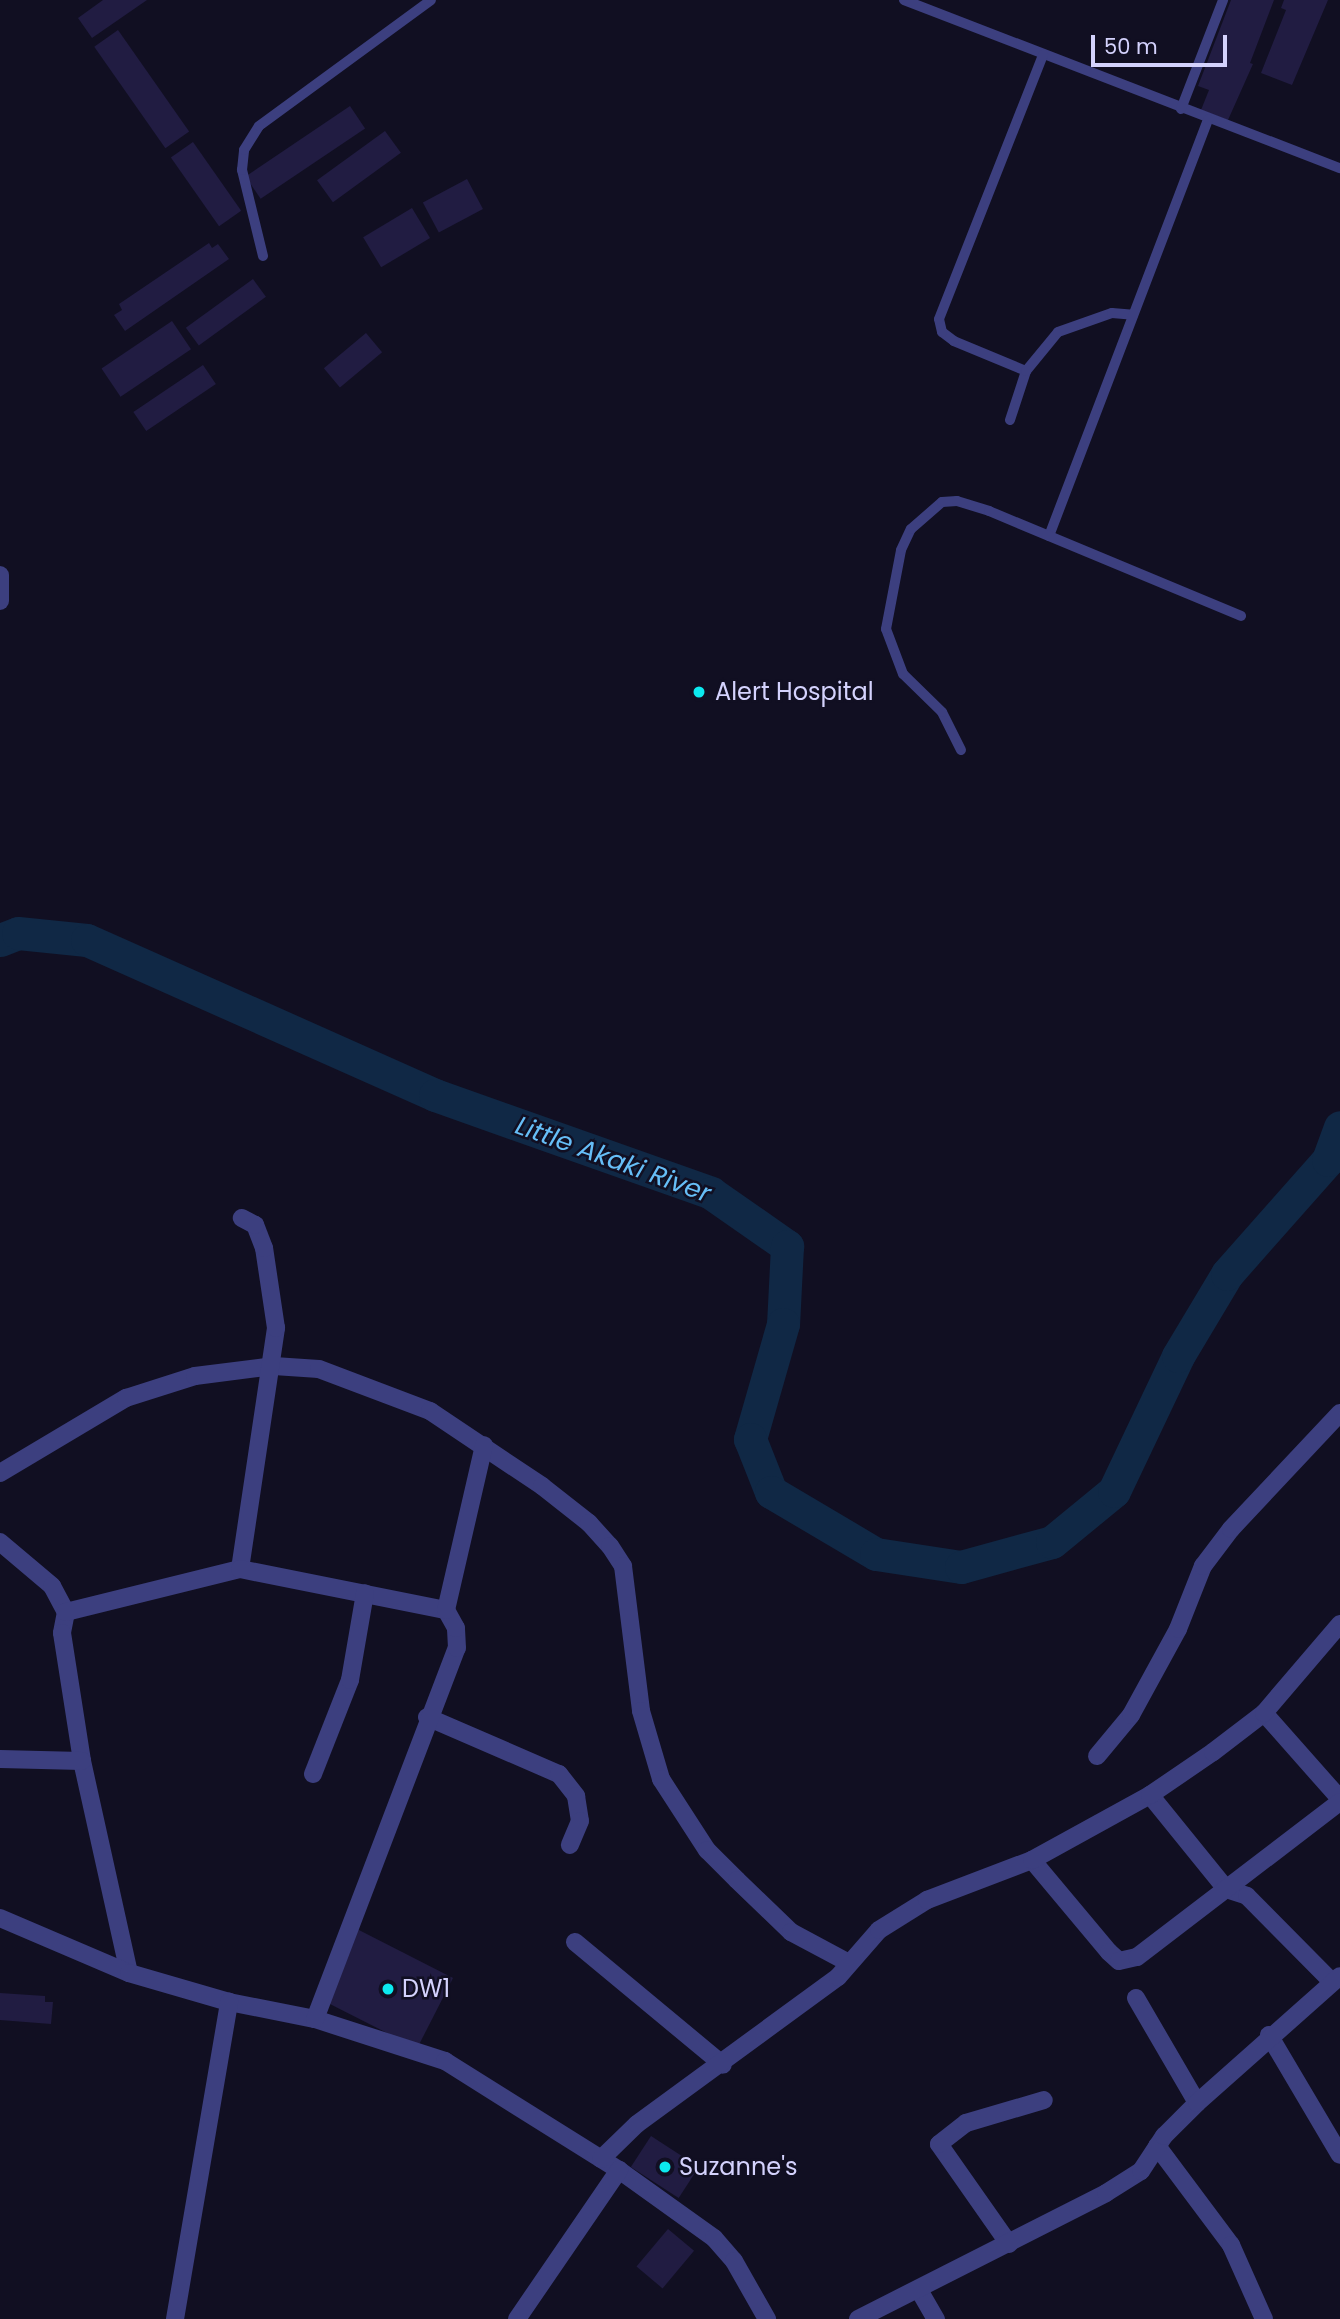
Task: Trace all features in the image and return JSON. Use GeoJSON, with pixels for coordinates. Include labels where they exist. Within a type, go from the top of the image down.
{"type":"FeatureCollection","features":[{"type":"Feature","properties":{"kind":"street"},"geometry":{"type":"LineString","coordinates":[[0,575],[0,598]]}},
{"type":"Feature","properties":{"kind":"street"},"geometry":{"type":"LineString","coordinates":[[240,1569],[274,1366],[276,1328],[264,1248],[255,1225],[242,1217]]}},
{"type":"Feature","properties":{"kind":"street"},"geometry":{"type":"LineString","coordinates":[[0,1473],[126,1398],[195,1376],[274,1366],[319,1369],[361,1381],[430,1411],[484,1445],[589,1523],[623,1566],[641,1711],[661,1779],[701,1842],[791,1932],[849,1963]]}},
{"type":"Feature","properties":{"kind":"street"},"geometry":{"type":"LineString","coordinates":[[1097,1756],[1131,1715],[1178,1629],[1203,1566],[1231,1528],[1340,1413]]}},
{"type":"Feature","properties":{"kind":"street"},"geometry":{"type":"LineString","coordinates":[[315,2019],[427,1717],[457,1647],[456,1628],[446,1610],[484,1445]]}},
{"type":"Feature","properties":{"kind":"street"},"geometry":{"type":"LineString","coordinates":[[0,1542],[52,1586],[66,1612],[62,1633],[82,1761],[129,1973]]}},
{"type":"Feature","properties":{"kind":"street"},"geometry":{"type":"LineString","coordinates":[[66,1612],[240,1569],[446,1610]]}},
{"type":"Feature","properties":{"kind":"street"},"geometry":{"type":"LineString","coordinates":[[313,1774],[350,1680],[365,1593]]}},
{"type":"Feature","properties":{"kind":"street"},"geometry":{"type":"LineString","coordinates":[[601,2159],[638,2124],[723,2065],[838,1977],[878,1930],[927,1900],[1032,1860],[1150,1794],[1264,1713],[1338,1631]]}},
{"type":"Feature","properties":{"kind":"street"},"geometry":{"type":"LineString","coordinates":[[1032,1860],[1119,1961],[1137,1957],[1153,1947],[1340,1801],[1264,1713]]}},
{"type":"Feature","properties":{"kind":"street"},"geometry":{"type":"LineString","coordinates":[[427,1717],[559,1774],[576,1796],[580,1821],[570,1845]]}},
{"type":"Feature","properties":{"kind":"street"},"geometry":{"type":"LineString","coordinates":[[0,1759],[82,1761]]}},
{"type":"Feature","properties":{"kind":"street"},"geometry":{"type":"LineString","coordinates":[[858,2319],[1009,2244],[1141,2171],[1157,2146],[1197,2103],[1269,2035],[1336,1979],[1247,1896],[1226,1889],[1150,1794]]}},
{"type":"Feature","properties":{"kind":"street"},"geometry":{"type":"LineString","coordinates":[[0,1918],[129,1973],[229,2001],[315,2019],[445,2061],[619,2170],[715,2238],[734,2261],[767,2319]]}},
{"type":"Feature","properties":{"kind":"street"},"geometry":{"type":"LineString","coordinates":[[575,1942],[723,2065]]}},
{"type":"Feature","properties":{"kind":"street"},"geometry":{"type":"LineString","coordinates":[[1136,1998],[1197,2103]]}},
{"type":"Feature","properties":{"kind":"street"},"geometry":{"type":"LineString","coordinates":[[174,2319],[229,2001]]}},
{"type":"Feature","properties":{"kind":"street"},"geometry":{"type":"LineString","coordinates":[[1269,2035],[1340,2155]]}},
{"type":"Feature","properties":{"kind":"street"},"geometry":{"type":"LineString","coordinates":[[1009,2244],[939,2144],[966,2123],[1044,2100]]}},
{"type":"Feature","properties":{"kind":"street"},"geometry":{"type":"LineString","coordinates":[[1157,2146],[1231,2245],[1264,2319]]}},
{"type":"Feature","properties":{"kind":"street"},"geometry":{"type":"LineString","coordinates":[[517,2319],[619,2170]]}},
{"type":"Feature","properties":{"kind":"street"},"geometry":{"type":"LineString","coordinates":[[919,2290],[936,2319]]}},
{"type":"Feature","properties":{"kind":"lane"},"geometry":{"type":"LineString","coordinates":[[263,256],[242,170],[244,150],[259,126],[431,0]]}},
{"type":"Feature","properties":{"kind":"lane"},"geometry":{"type":"LineString","coordinates":[[904,0],[1181,109],[1340,168]]}},
{"type":"Feature","properties":{"kind":"lane"},"geometry":{"type":"LineString","coordinates":[[1181,109],[1223,0]]}},
{"type":"Feature","properties":{"kind":"lane"},"geometry":{"type":"LineString","coordinates":[[1026,371],[954,341],[942,332],[939,319],[1043,55]]}},
{"type":"Feature","properties":{"kind":"lane"},"geometry":{"type":"LineString","coordinates":[[1049,536],[1208,119]]}},
{"type":"Feature","properties":{"kind":"lane"},"geometry":{"type":"LineString","coordinates":[[1010,420],[1026,371],[1058,332],[1112,313],[1133,315]]}},
{"type":"Feature","properties":{"kind":"lane"},"geometry":{"type":"LineString","coordinates":[[961,750],[942,712],[904,674],[886,629],[901,550],[924,514],[942,502],[957,501],[1049,536],[1241,616]]}},
{"type":"Feature","properties":{"kind":"building"},"geometry":{"type":"Polygon","coordinates":[[[103,0],[147,0],[92,38],[78,18],[103,0]]]}},
{"type":"Feature","properties":{"kind":"building"},"geometry":{"type":"Polygon","coordinates":[[[1231,0],[1274,0],[1250,63],[1253,64],[1228,120],[1201,110],[1209,90],[1198,86],[1231,0]]]}},
{"type":"Feature","properties":{"kind":"building"},"geometry":{"type":"Polygon","coordinates":[[[1284,0],[1328,0],[1292,85],[1261,73],[1286,10],[1281,8],[1284,0]]]}},
{"type":"Feature","properties":{"kind":"building"},"geometry":{"type":"Polygon","coordinates":[[[118,30],[189,132],[165,148],[94,47],[118,30]]]}},
{"type":"Feature","properties":{"kind":"building"},"geometry":{"type":"Polygon","coordinates":[[[350,106],[365,128],[261,199],[246,176],[350,106]]]}},
{"type":"Feature","properties":{"kind":"building"},"geometry":{"type":"Polygon","coordinates":[[[385,131],[401,153],[333,202],[317,180],[385,131]]]}},
{"type":"Feature","properties":{"kind":"building"},"geometry":{"type":"Polygon","coordinates":[[[193,142],[241,211],[219,226],[171,157],[193,142]]]}},
{"type":"Feature","properties":{"kind":"building"},"geometry":{"type":"Polygon","coordinates":[[[467,179],[483,209],[439,232],[423,202],[467,179]]]}},
{"type":"Feature","properties":{"kind":"building"},"geometry":{"type":"Polygon","coordinates":[[[412,208],[430,238],[381,267],[363,237],[412,208]]]}},
{"type":"Feature","properties":{"kind":"building"},"geometry":{"type":"Polygon","coordinates":[[[209,243],[212,248],[218,244],[229,259],[125,331],[114,315],[122,310],[119,304],[209,243]]]}},
{"type":"Feature","properties":{"kind":"building"},"geometry":{"type":"Polygon","coordinates":[[[253,279],[266,297],[199,346],[186,328],[253,279]]]}},
{"type":"Feature","properties":{"kind":"building"},"geometry":{"type":"Polygon","coordinates":[[[172,321],[191,349],[121,397],[102,369],[172,321]]]}},
{"type":"Feature","properties":{"kind":"building"},"geometry":{"type":"Polygon","coordinates":[[[366,333],[382,352],[340,388],[324,368],[366,333]]]}},
{"type":"Feature","properties":{"kind":"building"},"geometry":{"type":"Polygon","coordinates":[[[203,365],[216,384],[146,431],[133,412],[203,365]]]}},
{"type":"Feature","properties":{"kind":"building","name":"DW1"},"geometry":{"type":"Polygon","coordinates":[[[355,1928],[453,1978],[417,2048],[319,1998],[355,1928]]]}},
{"type":"Feature","properties":{"kind":"building"},"geometry":{"type":"Polygon","coordinates":[[[0,1993],[45,1996],[45,2002],[53,2002],[51,2024],[0,2020],[0,1993]]]}},
{"type":"Feature","properties":{"kind":"building","name":"Suzanne's"},"geometry":{"type":"Polygon","coordinates":[[[651,2136],[699,2167],[679,2198],[631,2167],[651,2136]]]}},
{"type":"Feature","properties":{"kind":"building"},"geometry":{"type":"Polygon","coordinates":[[[668,2229],[694,2251],[663,2288],[637,2267],[668,2229]]]}},
{"type":"Feature","properties":{"kind":"waterway","name":"Little Akaki River"},"geometry":{"type":"LineString","coordinates":[[0,940],[18,933],[87,940],[435,1095],[711,1193],[787,1246],[783,1324],[750,1439],[771,1492],[876,1554],[961,1567],[1052,1542],[1114,1491],[1178,1356],[1227,1274],[1328,1160],[1340,1127]]}},
{"type":"Feature","properties":{"kind":"place","name":"Alert Hospital"},"geometry":{"type":"Point","coordinates":[699,692]}},
{"type":"Feature","properties":{"kind":"place","name":"DW1"},"geometry":{"type":"Point","coordinates":[388,1989]}},
{"type":"Feature","properties":{"kind":"place","name":"Suzanne's"},"geometry":{"type":"Point","coordinates":[665,2167]}}]}
